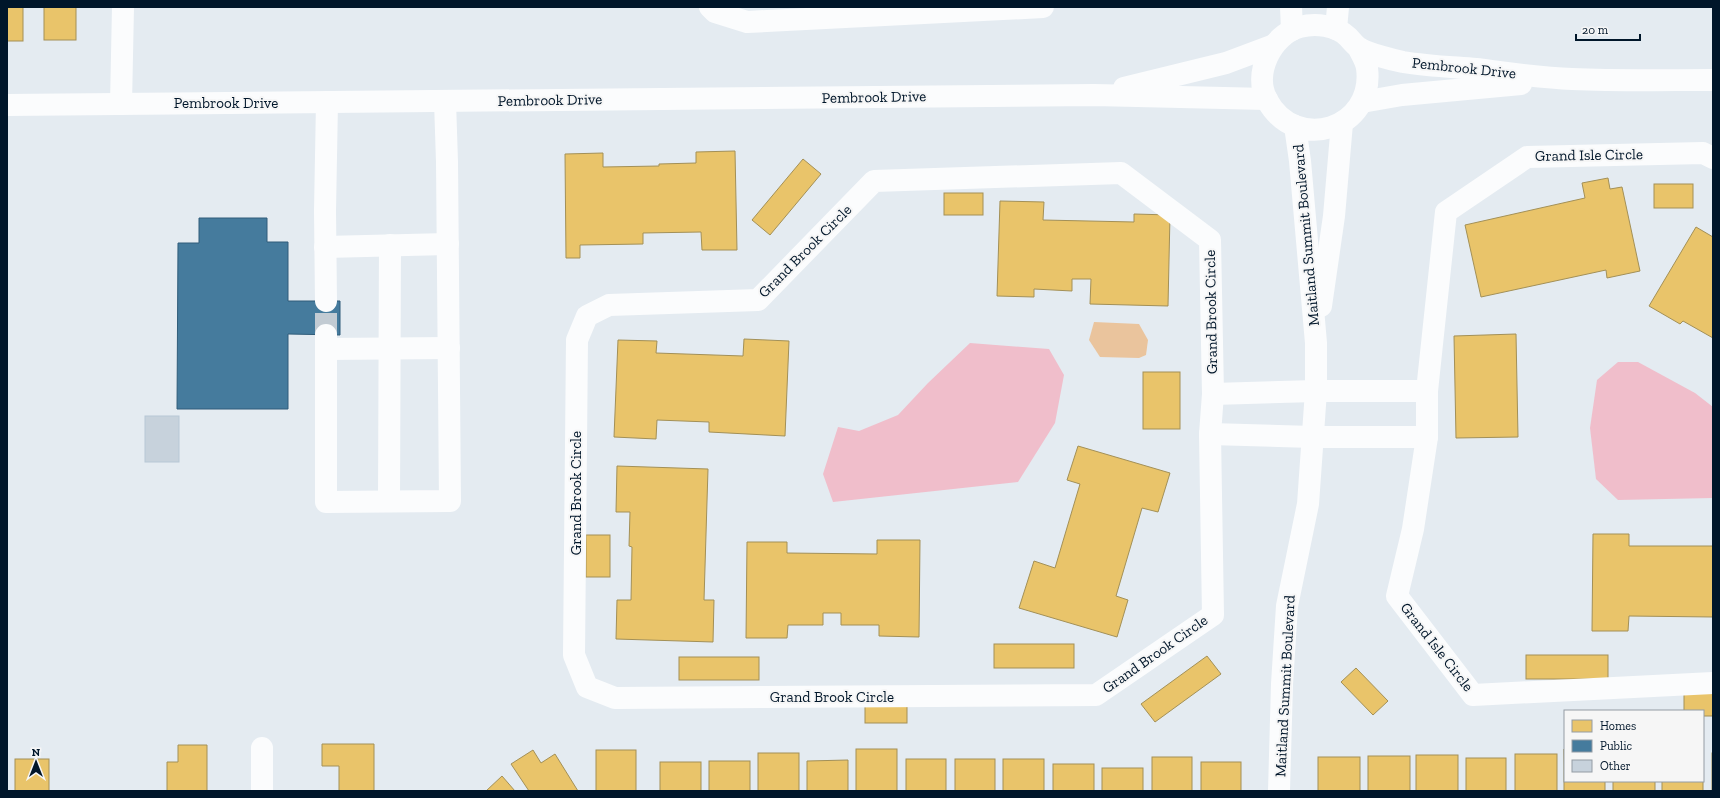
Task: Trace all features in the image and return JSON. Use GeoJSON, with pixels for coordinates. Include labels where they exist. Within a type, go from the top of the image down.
{"type":"FeatureCollection","features":[{"type":"Feature","properties":{"kind":"street"},"geometry":{"type":"LineString","coordinates":[[121,104],[123,7]]}},
{"type":"Feature","properties":{"kind":"street"},"geometry":{"type":"LineString","coordinates":[[710,7],[715,12],[747,22],[1043,7]]}},
{"type":"Feature","properties":{"kind":"street"},"geometry":{"type":"LineString","coordinates":[[1291,7],[1292,30]]}},
{"type":"Feature","properties":{"kind":"street"},"geometry":{"type":"LineString","coordinates":[[1336,29],[1338,7]]}},
{"type":"Feature","properties":{"kind":"street"},"geometry":{"type":"LineString","coordinates":[[1319,25],[1336,29],[1347,35],[1359,49],[1367,66],[1368,84],[1362,102],[1356,111],[1342,123],[1332,128],[1313,130],[1295,126],[1277,114],[1267,99],[1262,81],[1264,63],[1274,45],[1292,30],[1300,27],[1319,25]]}},
{"type":"Feature","properties":{"kind":"street","name":"Pembrook Drive"},"geometry":{"type":"LineString","coordinates":[[1094,95],[1226,63],[1274,45]]}},
{"type":"Feature","properties":{"kind":"street","name":"Pembrook Drive"},"geometry":{"type":"LineString","coordinates":[[1359,49],[1404,62],[1570,79],[1713,80]]}},
{"type":"Feature","properties":{"kind":"street","name":"Pembrook Drive"},"geometry":{"type":"LineString","coordinates":[[1362,102],[1402,95],[1570,79]]}},
{"type":"Feature","properties":{"kind":"street","name":"Pembrook Drive"},"geometry":{"type":"LineString","coordinates":[[7,105],[1094,95],[1267,99]]}},
{"type":"Feature","properties":{"kind":"street"},"geometry":{"type":"LineString","coordinates":[[445,101],[448,162],[450,501],[326,502],[326,342],[389,349],[449,348]]}},
{"type":"Feature","properties":{"kind":"street"},"geometry":{"type":"LineString","coordinates":[[326,301],[325,247],[327,102]]}},
{"type":"Feature","properties":{"kind":"street","name":"Maitland Summit Boulevard"},"geometry":{"type":"LineString","coordinates":[[1316,343],[1334,216],[1342,123]]}},
{"type":"Feature","properties":{"kind":"street","name":"Maitland Summit Boulevard"},"geometry":{"type":"LineString","coordinates":[[1279,791],[1282,684],[1287,606],[1308,504],[1316,391],[1316,343],[1300,161],[1295,126]]}},
{"type":"Feature","properties":{"kind":"street","name":"Grand Isle Circle"},"geometry":{"type":"LineString","coordinates":[[1713,158],[1703,153],[1527,157],[1446,212],[1426,391],[1426,437],[1413,528],[1397,596],[1472,695],[1713,683]]}},
{"type":"Feature","properties":{"kind":"street","name":"Grand Brook Circle"},"geometry":{"type":"LineString","coordinates":[[1121,173],[1210,240],[1213,394],[1210,434],[1213,615],[1096,695],[615,698],[588,687],[574,655],[577,340],[588,316],[609,305],[758,300],[874,181],[1121,173]]}},
{"type":"Feature","properties":{"kind":"street"},"geometry":{"type":"LineString","coordinates":[[325,247],[448,244]]}},
{"type":"Feature","properties":{"kind":"street"},"geometry":{"type":"LineString","coordinates":[[389,501],[390,246]]}},
{"type":"Feature","properties":{"kind":"street"},"geometry":{"type":"LineString","coordinates":[[1316,391],[1426,391]]}},
{"type":"Feature","properties":{"kind":"street","name":"Grand Brook Circle"},"geometry":{"type":"LineString","coordinates":[[1213,394],[1316,391]]}},
{"type":"Feature","properties":{"kind":"street"},"geometry":{"type":"LineString","coordinates":[[1210,434],[1313,437],[1426,437]]}},
{"type":"Feature","properties":{"kind":"street"},"geometry":{"type":"LineString","coordinates":[[262,748],[262,791]]}},
{"type":"Feature","properties":{"kind":"shaded area"},"geometry":{"type":"Polygon","coordinates":[[[1094,322],[1139,324],[1148,340],[1146,355],[1139,358],[1100,357],[1089,340],[1094,322]]]}},
{"type":"Feature","properties":{"kind":"shaded area"},"geometry":{"type":"Polygon","coordinates":[[[970,343],[1049,349],[1064,375],[1055,423],[1018,482],[833,502],[823,474],[838,427],[859,431],[898,415],[928,383],[970,343]]]}},
{"type":"Feature","properties":{"kind":"shaded area"},"geometry":{"type":"Polygon","coordinates":[[[1618,362],[1638,362],[1695,393],[1713,407],[1713,498],[1618,500],[1596,479],[1590,428],[1597,380],[1618,362]]]}},
{"type":"Feature","properties":{"kind":"building: Homes"},"geometry":{"type":"Polygon","coordinates":[[[7,7],[23,7],[23,41],[7,41],[7,7]]]}},
{"type":"Feature","properties":{"kind":"building: Homes"},"geometry":{"type":"Polygon","coordinates":[[[44,7],[76,7],[76,40],[44,40],[44,7]]]}},
{"type":"Feature","properties":{"kind":"building: Homes"},"geometry":{"type":"Polygon","coordinates":[[[735,151],[737,250],[702,250],[701,232],[643,233],[643,244],[580,245],[580,258],[566,258],[565,154],[603,153],[603,167],[659,166],[659,164],[696,163],[696,152],[735,151]]]}},
{"type":"Feature","properties":{"kind":"building: Homes"},"geometry":{"type":"Polygon","coordinates":[[[803,159],[821,174],[770,235],[752,220],[803,159]]]}},
{"type":"Feature","properties":{"kind":"building: Homes"},"geometry":{"type":"Polygon","coordinates":[[[1608,178],[1610,189],[1622,187],[1640,271],[1607,278],[1606,270],[1481,297],[1465,225],[1585,198],[1582,183],[1608,178]]]}},
{"type":"Feature","properties":{"kind":"building: Homes"},"geometry":{"type":"Polygon","coordinates":[[[1654,184],[1693,184],[1693,208],[1654,208],[1654,184]]]}},
{"type":"Feature","properties":{"kind":"building: Homes"},"geometry":{"type":"Polygon","coordinates":[[[944,193],[983,193],[983,215],[944,215],[944,193]]]}},
{"type":"Feature","properties":{"kind":"building: Homes"},"geometry":{"type":"Polygon","coordinates":[[[1000,201],[1044,202],[1043,220],[1134,222],[1134,214],[1170,215],[1168,306],[1090,304],[1091,279],[1072,279],[1072,291],[1034,289],[1034,297],[997,296],[1000,201]]]}},
{"type":"Feature","properties":{"kind":"building: Homes"},"geometry":{"type":"Polygon","coordinates":[[[1696,227],[1713,237],[1713,338],[1683,321],[1680,324],[1649,306],[1696,227]]]}},
{"type":"Feature","properties":{"kind":"building: Homes"},"geometry":{"type":"Polygon","coordinates":[[[1516,334],[1518,437],[1456,438],[1454,336],[1516,334]]]}},
{"type":"Feature","properties":{"kind":"building: Homes"},"geometry":{"type":"Polygon","coordinates":[[[744,339],[789,341],[785,436],[709,432],[709,422],[657,420],[656,439],[614,437],[618,340],[657,341],[656,353],[743,356],[744,339]]]}},
{"type":"Feature","properties":{"kind":"building: Homes"},"geometry":{"type":"Polygon","coordinates":[[[1143,372],[1180,372],[1180,429],[1143,429],[1143,372]]]}},
{"type":"Feature","properties":{"kind":"building: Homes"},"geometry":{"type":"Polygon","coordinates":[[[1078,446],[1170,473],[1158,512],[1142,508],[1116,596],[1128,600],[1117,637],[1019,608],[1034,561],[1055,568],[1080,484],[1067,480],[1078,446]]]}},
{"type":"Feature","properties":{"kind":"building: Homes"},"geometry":{"type":"Polygon","coordinates":[[[617,466],[708,469],[704,600],[714,600],[713,642],[616,639],[617,600],[631,600],[632,547],[629,546],[630,512],[616,512],[617,466]]]}},
{"type":"Feature","properties":{"kind":"building: Homes"},"geometry":{"type":"Polygon","coordinates":[[[1593,534],[1629,534],[1629,546],[1713,546],[1713,617],[1629,616],[1628,631],[1592,631],[1593,534]]]}},
{"type":"Feature","properties":{"kind":"building: Homes"},"geometry":{"type":"Polygon","coordinates":[[[586,535],[610,535],[610,577],[586,577],[586,535]]]}},
{"type":"Feature","properties":{"kind":"building: Homes"},"geometry":{"type":"Polygon","coordinates":[[[877,540],[920,540],[919,637],[879,636],[879,625],[841,625],[841,613],[823,613],[823,625],[788,625],[787,638],[746,638],[747,542],[787,542],[787,553],[877,554],[877,540]]]}},
{"type":"Feature","properties":{"kind":"building: Homes"},"geometry":{"type":"Polygon","coordinates":[[[994,644],[1074,644],[1074,668],[994,668],[994,644]]]}},
{"type":"Feature","properties":{"kind":"building: Homes"},"geometry":{"type":"Polygon","coordinates":[[[1526,655],[1608,655],[1608,679],[1526,679],[1526,655]]]}},
{"type":"Feature","properties":{"kind":"building: Homes"},"geometry":{"type":"Polygon","coordinates":[[[1207,656],[1221,674],[1155,722],[1141,704],[1207,656]]]}},
{"type":"Feature","properties":{"kind":"building: Homes"},"geometry":{"type":"Polygon","coordinates":[[[679,657],[759,657],[759,680],[679,680],[679,657]]]}},
{"type":"Feature","properties":{"kind":"building: Homes"},"geometry":{"type":"Polygon","coordinates":[[[1356,668],[1388,701],[1373,715],[1341,682],[1356,668]]]}},
{"type":"Feature","properties":{"kind":"building: Homes"},"geometry":{"type":"Polygon","coordinates":[[[1684,693],[1713,693],[1713,716],[1704,716],[1704,710],[1684,710],[1684,693]]]}},
{"type":"Feature","properties":{"kind":"building: Homes"},"geometry":{"type":"Polygon","coordinates":[[[865,700],[907,700],[907,723],[865,723],[865,700]]]}},
{"type":"Feature","properties":{"kind":"building: Homes"},"geometry":{"type":"Polygon","coordinates":[[[322,744],[374,744],[374,791],[339,791],[339,766],[322,766],[322,744]]]}},
{"type":"Feature","properties":{"kind":"building: Homes"},"geometry":{"type":"Polygon","coordinates":[[[178,745],[207,745],[207,791],[167,791],[167,762],[178,762],[178,745]]]}},
{"type":"Feature","properties":{"kind":"building: Homes"},"geometry":{"type":"Polygon","coordinates":[[[856,749],[897,749],[897,791],[856,791],[856,749]]]}},
{"type":"Feature","properties":{"kind":"building: Homes"},"geometry":{"type":"Polygon","coordinates":[[[533,750],[541,763],[555,754],[578,791],[529,791],[511,764],[533,750]]]}},
{"type":"Feature","properties":{"kind":"building: Homes"},"geometry":{"type":"Polygon","coordinates":[[[596,750],[636,750],[636,791],[596,791],[596,750]]]}},
{"type":"Feature","properties":{"kind":"building: Homes"},"geometry":{"type":"Polygon","coordinates":[[[758,753],[799,753],[799,791],[758,791],[758,753]]]}},
{"type":"Feature","properties":{"kind":"building: Homes"},"geometry":{"type":"Polygon","coordinates":[[[1713,753],[1713,791],[1712,791],[1713,753]]]}},
{"type":"Feature","properties":{"kind":"building: Homes"},"geometry":{"type":"Polygon","coordinates":[[[1515,754],[1557,754],[1557,791],[1515,791],[1515,754]]]}},
{"type":"Feature","properties":{"kind":"building: Homes"},"geometry":{"type":"Polygon","coordinates":[[[1416,755],[1458,755],[1458,791],[1416,791],[1416,755]]]}},
{"type":"Feature","properties":{"kind":"building: Homes"},"geometry":{"type":"Polygon","coordinates":[[[1368,756],[1410,756],[1410,791],[1368,791],[1368,756]]]}},
{"type":"Feature","properties":{"kind":"building: Homes"},"geometry":{"type":"Polygon","coordinates":[[[1152,757],[1192,757],[1192,791],[1152,791],[1152,757]]]}},
{"type":"Feature","properties":{"kind":"building: Homes"},"geometry":{"type":"Polygon","coordinates":[[[1318,757],[1360,757],[1360,791],[1318,791],[1318,757]]]}},
{"type":"Feature","properties":{"kind":"building: Homes"},"geometry":{"type":"Polygon","coordinates":[[[1466,758],[1506,758],[1506,791],[1466,791],[1466,758]]]}},
{"type":"Feature","properties":{"kind":"building: Homes"},"geometry":{"type":"Polygon","coordinates":[[[15,759],[49,759],[49,791],[15,791],[15,759]]]}},
{"type":"Feature","properties":{"kind":"building: Homes"},"geometry":{"type":"Polygon","coordinates":[[[906,759],[946,759],[946,791],[906,791],[906,759]]]}},
{"type":"Feature","properties":{"kind":"building: Homes"},"geometry":{"type":"Polygon","coordinates":[[[955,759],[995,759],[995,791],[955,791],[955,759]]]}},
{"type":"Feature","properties":{"kind":"building: Homes"},"geometry":{"type":"Polygon","coordinates":[[[1003,759],[1044,759],[1044,791],[1003,791],[1003,759]]]}},
{"type":"Feature","properties":{"kind":"building: Homes"},"geometry":{"type":"Polygon","coordinates":[[[848,760],[848,791],[807,791],[807,761],[848,760]]]}},
{"type":"Feature","properties":{"kind":"building: Homes"},"geometry":{"type":"Polygon","coordinates":[[[709,761],[750,761],[750,791],[709,791],[709,761]]]}},
{"type":"Feature","properties":{"kind":"building: Homes"},"geometry":{"type":"Polygon","coordinates":[[[660,762],[701,762],[701,791],[660,791],[660,762]]]}},
{"type":"Feature","properties":{"kind":"building: Homes"},"geometry":{"type":"Polygon","coordinates":[[[1201,762],[1241,762],[1241,791],[1201,791],[1201,762]]]}},
{"type":"Feature","properties":{"kind":"building: Homes"},"geometry":{"type":"Polygon","coordinates":[[[1053,764],[1094,764],[1094,791],[1053,791],[1053,764]]]}},
{"type":"Feature","properties":{"kind":"building: Homes"},"geometry":{"type":"Polygon","coordinates":[[[1102,768],[1143,768],[1143,791],[1102,791],[1102,768]]]}},
{"type":"Feature","properties":{"kind":"building: Homes"},"geometry":{"type":"Polygon","coordinates":[[[502,776],[515,791],[486,791],[502,776]]]}},
{"type":"Feature","properties":{"kind":"building: Homes"},"geometry":{"type":"Polygon","coordinates":[[[1564,782],[1605,782],[1605,791],[1564,791],[1564,782]]]}},
{"type":"Feature","properties":{"kind":"building: Homes"},"geometry":{"type":"Polygon","coordinates":[[[1613,782],[1655,782],[1655,791],[1613,791],[1613,782]]]}},
{"type":"Feature","properties":{"kind":"building: Homes"},"geometry":{"type":"Polygon","coordinates":[[[1662,782],[1703,782],[1703,791],[1662,791],[1662,782]]]}},
{"type":"Feature","properties":{"kind":"building: Public"},"geometry":{"type":"Polygon","coordinates":[[[199,218],[267,218],[267,242],[288,242],[288,301],[340,301],[340,335],[288,334],[288,409],[177,409],[178,243],[199,243],[199,218]]]}},
{"type":"Feature","properties":{"kind":"building: Other"},"geometry":{"type":"Polygon","coordinates":[[[145,416],[179,416],[179,462],[145,462],[145,416]]]}},
{"type":"Feature","properties":{"kind":"tunnel"},"geometry":{"type":"LineString","coordinates":[[326,301],[326,335]]}}]}
